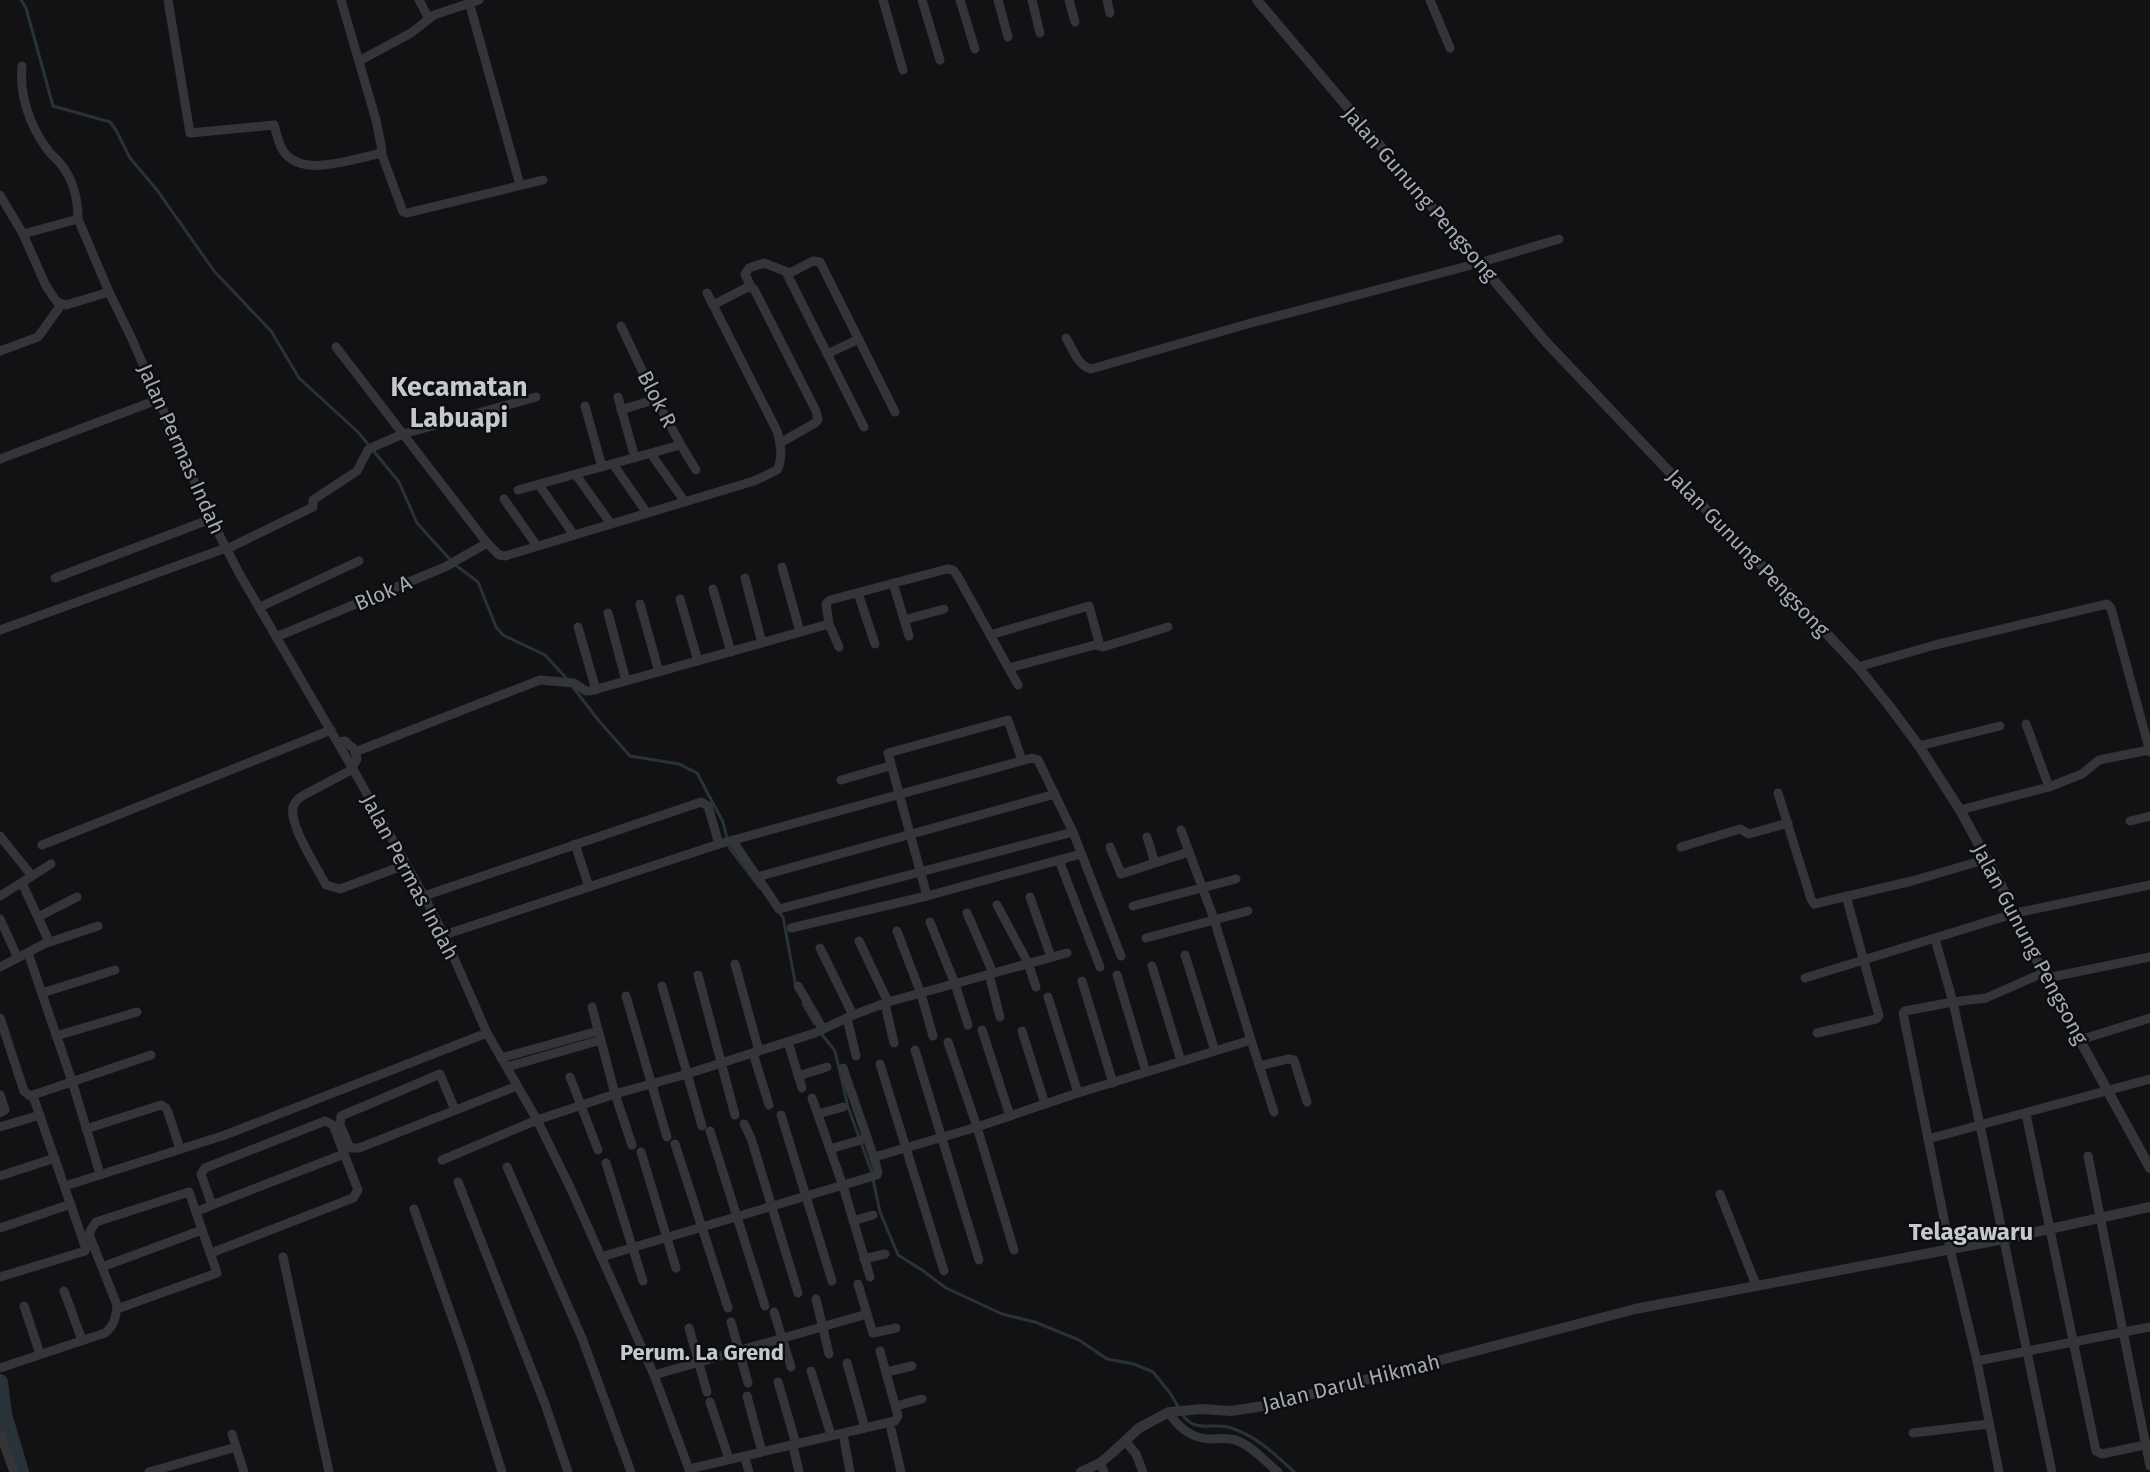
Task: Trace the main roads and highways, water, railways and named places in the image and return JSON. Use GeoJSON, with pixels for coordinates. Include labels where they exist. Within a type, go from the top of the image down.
{"type":"FeatureCollection","features":[{"type":"Feature","properties":{"kind":"waterway"},"geometry":{"type":"LineString","coordinates":[[21,0],[26,8],[53,106],[110,122],[130,158],[157,190],[214,271],[271,331],[299,378],[358,432],[399,482],[417,523],[454,564],[478,582],[496,627],[503,635],[545,655],[568,680]]}},
{"type":"Feature","properties":{"kind":"waterway"},"geometry":{"type":"LineString","coordinates":[[572,686],[630,756],[679,764],[697,773],[723,822],[729,847],[760,888]]}},
{"type":"Feature","properties":{"kind":"waterway"},"geometry":{"type":"LineString","coordinates":[[779,912],[783,917],[796,987]]}},
{"type":"Feature","properties":{"kind":"waterway"},"geometry":{"type":"LineString","coordinates":[[803,1004],[815,1024]]}},
{"type":"Feature","properties":{"kind":"waterway"},"geometry":{"type":"LineString","coordinates":[[820,1032],[835,1051],[848,1107],[871,1170],[880,1212],[898,1255],[946,1288],[1002,1314],[1035,1322],[1079,1340],[1107,1359],[1134,1364],[1153,1372],[1179,1408]]}},
{"type":"Feature","properties":{"kind":"waterway"},"geometry":{"type":"LineString","coordinates":[[0,1382],[4,1414],[21,1472]]}},
{"type":"Feature","properties":{"kind":"waterway"},"geometry":{"type":"LineString","coordinates":[[1182,1414],[1187,1420],[1197,1425],[1228,1427],[1247,1434],[1294,1472]]}},
{"type":"Feature","properties":{"kind":"district","name":"Kecamatan Labuapi"},"geometry":{"type":"Point","coordinates":[459,402]}},
{"type":"Feature","properties":{"kind":"district","name":"Telagawaru"},"geometry":{"type":"Point","coordinates":[1971,1232]}},
{"type":"Feature","properties":{"kind":"district","name":"Perum. La Grend"},"geometry":{"type":"Point","coordinates":[702,1352]}}]}
